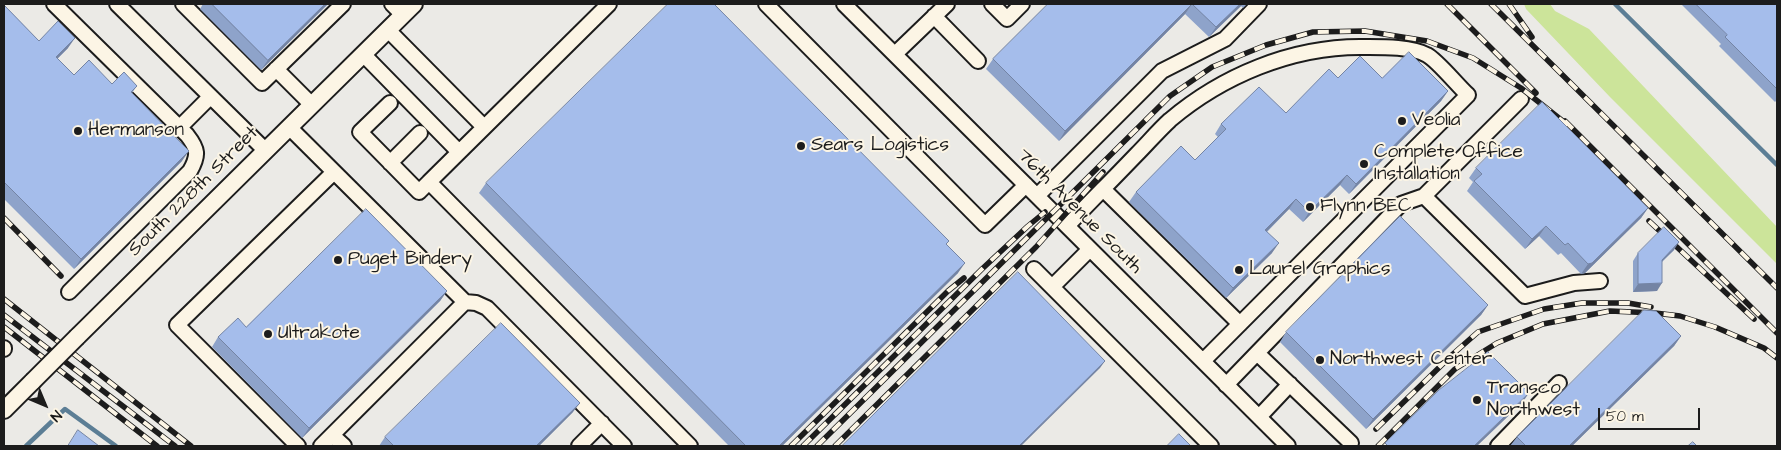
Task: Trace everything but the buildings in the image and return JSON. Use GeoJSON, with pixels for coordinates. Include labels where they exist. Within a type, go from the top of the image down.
{"type":"FeatureCollection","features":[{"type":"Feature","properties":{"kind":"main road","name":"South 228th Street"},"geometry":{"type":"LineString","coordinates":[[4,410],[388,30],[403,7]]}},
{"type":"Feature","properties":{"kind":"street"},"geometry":{"type":"LineString","coordinates":[[54,4],[180,128],[195,145],[197,159],[190,172],[69,292]]}},
{"type":"Feature","properties":{"kind":"street"},"geometry":{"type":"LineString","coordinates":[[117,4],[265,150]]}},
{"type":"Feature","properties":{"kind":"street"},"geometry":{"type":"LineString","coordinates":[[183,4],[262,84],[343,4]]}},
{"type":"Feature","properties":{"kind":"street"},"geometry":{"type":"LineString","coordinates":[[390,103],[360,132],[419,192],[609,4]]}},
{"type":"Feature","properties":{"kind":"street"},"geometry":{"type":"LineString","coordinates":[[766,4],[985,225],[1026,185]]}},
{"type":"Feature","properties":{"kind":"street"},"geometry":{"type":"LineString","coordinates":[[895,54],[946,4]]}},
{"type":"Feature","properties":{"kind":"street"},"geometry":{"type":"LineString","coordinates":[[992,4],[1007,19],[1022,4]]}},
{"type":"Feature","properties":{"kind":"street"},"geometry":{"type":"LineString","coordinates":[[1037,196],[1162,71],[1225,39],[1259,4]]}},
{"type":"Feature","properties":{"kind":"street","name":"76th Avenue South"},"geometry":{"type":"LineString","coordinates":[[849,5],[895,54],[1288,446]]}},
{"type":"Feature","properties":{"kind":"street"},"geometry":{"type":"LineString","coordinates":[[934,16],[978,61]]}},
{"type":"Feature","properties":{"kind":"street"},"geometry":{"type":"LineString","coordinates":[[388,30],[484,127]]}},
{"type":"Feature","properties":{"kind":"street"},"geometry":{"type":"LineString","coordinates":[[1067,226],[1170,121],[1231,78],[1308,52],[1342,47],[1378,46],[1411,50],[1428,55],[1468,95],[1203,361]]}},
{"type":"Feature","properties":{"kind":"street"},"geometry":{"type":"LineString","coordinates":[[363,54],[459,152]]}},
{"type":"Feature","properties":{"kind":"street"},"geometry":{"type":"LineString","coordinates":[[276,69],[312,104]]}},
{"type":"Feature","properties":{"kind":"street"},"geometry":{"type":"LineString","coordinates":[[180,128],[210,96]]}},
{"type":"Feature","properties":{"kind":"street"},"geometry":{"type":"LineString","coordinates":[[1226,385],[1401,204],[1424,196],[1521,99]]}},
{"type":"Feature","properties":{"kind":"street"},"geometry":{"type":"LineString","coordinates":[[288,127],[465,302],[476,303],[487,308],[624,446]]}},
{"type":"Feature","properties":{"kind":"street"},"geometry":{"type":"LineString","coordinates":[[390,163],[420,133]]}},
{"type":"Feature","properties":{"kind":"street"},"geometry":{"type":"LineString","coordinates":[[298,446],[177,325],[334,172]]}},
{"type":"Feature","properties":{"kind":"street"},"geometry":{"type":"LineString","coordinates":[[429,182],[690,446]]}},
{"type":"Feature","properties":{"kind":"street"},"geometry":{"type":"LineString","coordinates":[[1103,188],[1240,324]]}},
{"type":"Feature","properties":{"kind":"street"},"geometry":{"type":"LineString","coordinates":[[1424,196],[1524,296],[1574,283],[1600,281]]}},
{"type":"Feature","properties":{"kind":"street"},"geometry":{"type":"LineString","coordinates":[[1052,287],[1090,249]]}},
{"type":"Feature","properties":{"kind":"street"},"geometry":{"type":"LineString","coordinates":[[1034,269],[1211,446]]}},
{"type":"Feature","properties":{"kind":"street"},"geometry":{"type":"LineString","coordinates":[[321,446],[465,302]]}},
{"type":"Feature","properties":{"kind":"street"},"geometry":{"type":"LineString","coordinates":[[1258,353],[1351,443]]}},
{"type":"Feature","properties":{"kind":"street"},"geometry":{"type":"LineString","coordinates":[[1498,446],[1559,383]]}},
{"type":"Feature","properties":{"kind":"street"},"geometry":{"type":"LineString","coordinates":[[1259,417],[1290,384]]}},
{"type":"Feature","properties":{"kind":"street"},"geometry":{"type":"LineString","coordinates":[[579,446],[602,423]]}},
{"type":"Feature","properties":{"kind":"street"},"geometry":{"type":"LineString","coordinates":[[332,435],[344,446]]}},
{"type":"Feature","properties":{"kind":"green space"},"geometry":{"type":"Polygon","coordinates":[[[1524,4],[1550,4],[1555,11],[1589,29],[1777,227],[1777,264],[1610,97],[1526,9],[1524,4]]]}},
{"type":"Feature","properties":{"kind":"waterway"},"geometry":{"type":"LineString","coordinates":[[1615,4],[1777,165]]}},
{"type":"Feature","properties":{"kind":"waterway"},"geometry":{"type":"LineString","coordinates":[[26,446],[65,409],[116,446]]}},
{"type":"Feature","properties":{"kind":"railway"},"geometry":{"type":"LineString","coordinates":[[1447,4],[1536,93]]}},
{"type":"Feature","properties":{"kind":"railway"},"geometry":{"type":"LineString","coordinates":[[1491,4],[1777,288]]}},
{"type":"Feature","properties":{"kind":"railway"},"geometry":{"type":"LineString","coordinates":[[1509,4],[1532,37]]}},
{"type":"Feature","properties":{"kind":"railway"},"geometry":{"type":"LineString","coordinates":[[817,446],[1170,96],[1212,67],[1266,45],[1313,32],[1365,31],[1427,41],[1473,58],[1521,88],[1569,126]]}},
{"type":"Feature","properties":{"kind":"railway"},"geometry":{"type":"LineString","coordinates":[[1565,121],[1777,333]]}},
{"type":"Feature","properties":{"kind":"railway"},"geometry":{"type":"LineString","coordinates":[[835,446],[1036,247],[1103,172]]}},
{"type":"Feature","properties":{"kind":"railway"},"geometry":{"type":"LineString","coordinates":[[803,446],[982,269],[1045,212]]}},
{"type":"Feature","properties":{"kind":"railway"},"geometry":{"type":"LineString","coordinates":[[4,218],[61,276]]}},
{"type":"Feature","properties":{"kind":"railway"},"geometry":{"type":"LineString","coordinates":[[1649,221],[1754,319]]}},
{"type":"Feature","properties":{"kind":"railway"},"geometry":{"type":"LineString","coordinates":[[791,446],[948,291],[964,278]]}},
{"type":"Feature","properties":{"kind":"railway"},"geometry":{"type":"LineString","coordinates":[[4,299],[191,446]]}},
{"type":"Feature","properties":{"kind":"railway"},"geometry":{"type":"LineString","coordinates":[[1376,429],[1478,332],[1544,309],[1582,303],[1628,303],[1651,307]]}},
{"type":"Feature","properties":{"kind":"railway"},"geometry":{"type":"LineString","coordinates":[[1378,446],[1455,369],[1497,343],[1543,324],[1610,311],[1680,316],[1715,327],[1764,348],[1777,358]]}},
{"type":"Feature","properties":{"kind":"railway"},"geometry":{"type":"LineString","coordinates":[[4,315],[175,446]]}},
{"type":"Feature","properties":{"kind":"railway"},"geometry":{"type":"LineString","coordinates":[[4,327],[157,446]]}},
{"type":"Feature","properties":{"kind":"place","name":"Veolia"},"geometry":{"type":"Point","coordinates":[1402,121]}},
{"type":"Feature","properties":{"kind":"place","name":"Hermanson"},"geometry":{"type":"Point","coordinates":[78,131]}},
{"type":"Feature","properties":{"kind":"place","name":"Sears Logistics"},"geometry":{"type":"Point","coordinates":[801,146]}},
{"type":"Feature","properties":{"kind":"place","name":"Complete Office Installation"},"geometry":{"type":"Point","coordinates":[1364,164]}},
{"type":"Feature","properties":{"kind":"place","name":"Flynn BEC"},"geometry":{"type":"Point","coordinates":[1310,207]}},
{"type":"Feature","properties":{"kind":"place","name":"Puget Bindery"},"geometry":{"type":"Point","coordinates":[338,260]}},
{"type":"Feature","properties":{"kind":"place","name":"Laurel Graphics"},"geometry":{"type":"Point","coordinates":[1239,270]}},
{"type":"Feature","properties":{"kind":"place","name":"Ultrakote"},"geometry":{"type":"Point","coordinates":[268,334]}},
{"type":"Feature","properties":{"kind":"place","name":"Northwest Center"},"geometry":{"type":"Point","coordinates":[1320,360]}},
{"type":"Feature","properties":{"kind":"place","name":"Transco Northwest"},"geometry":{"type":"Point","coordinates":[1477,400]}}]}
